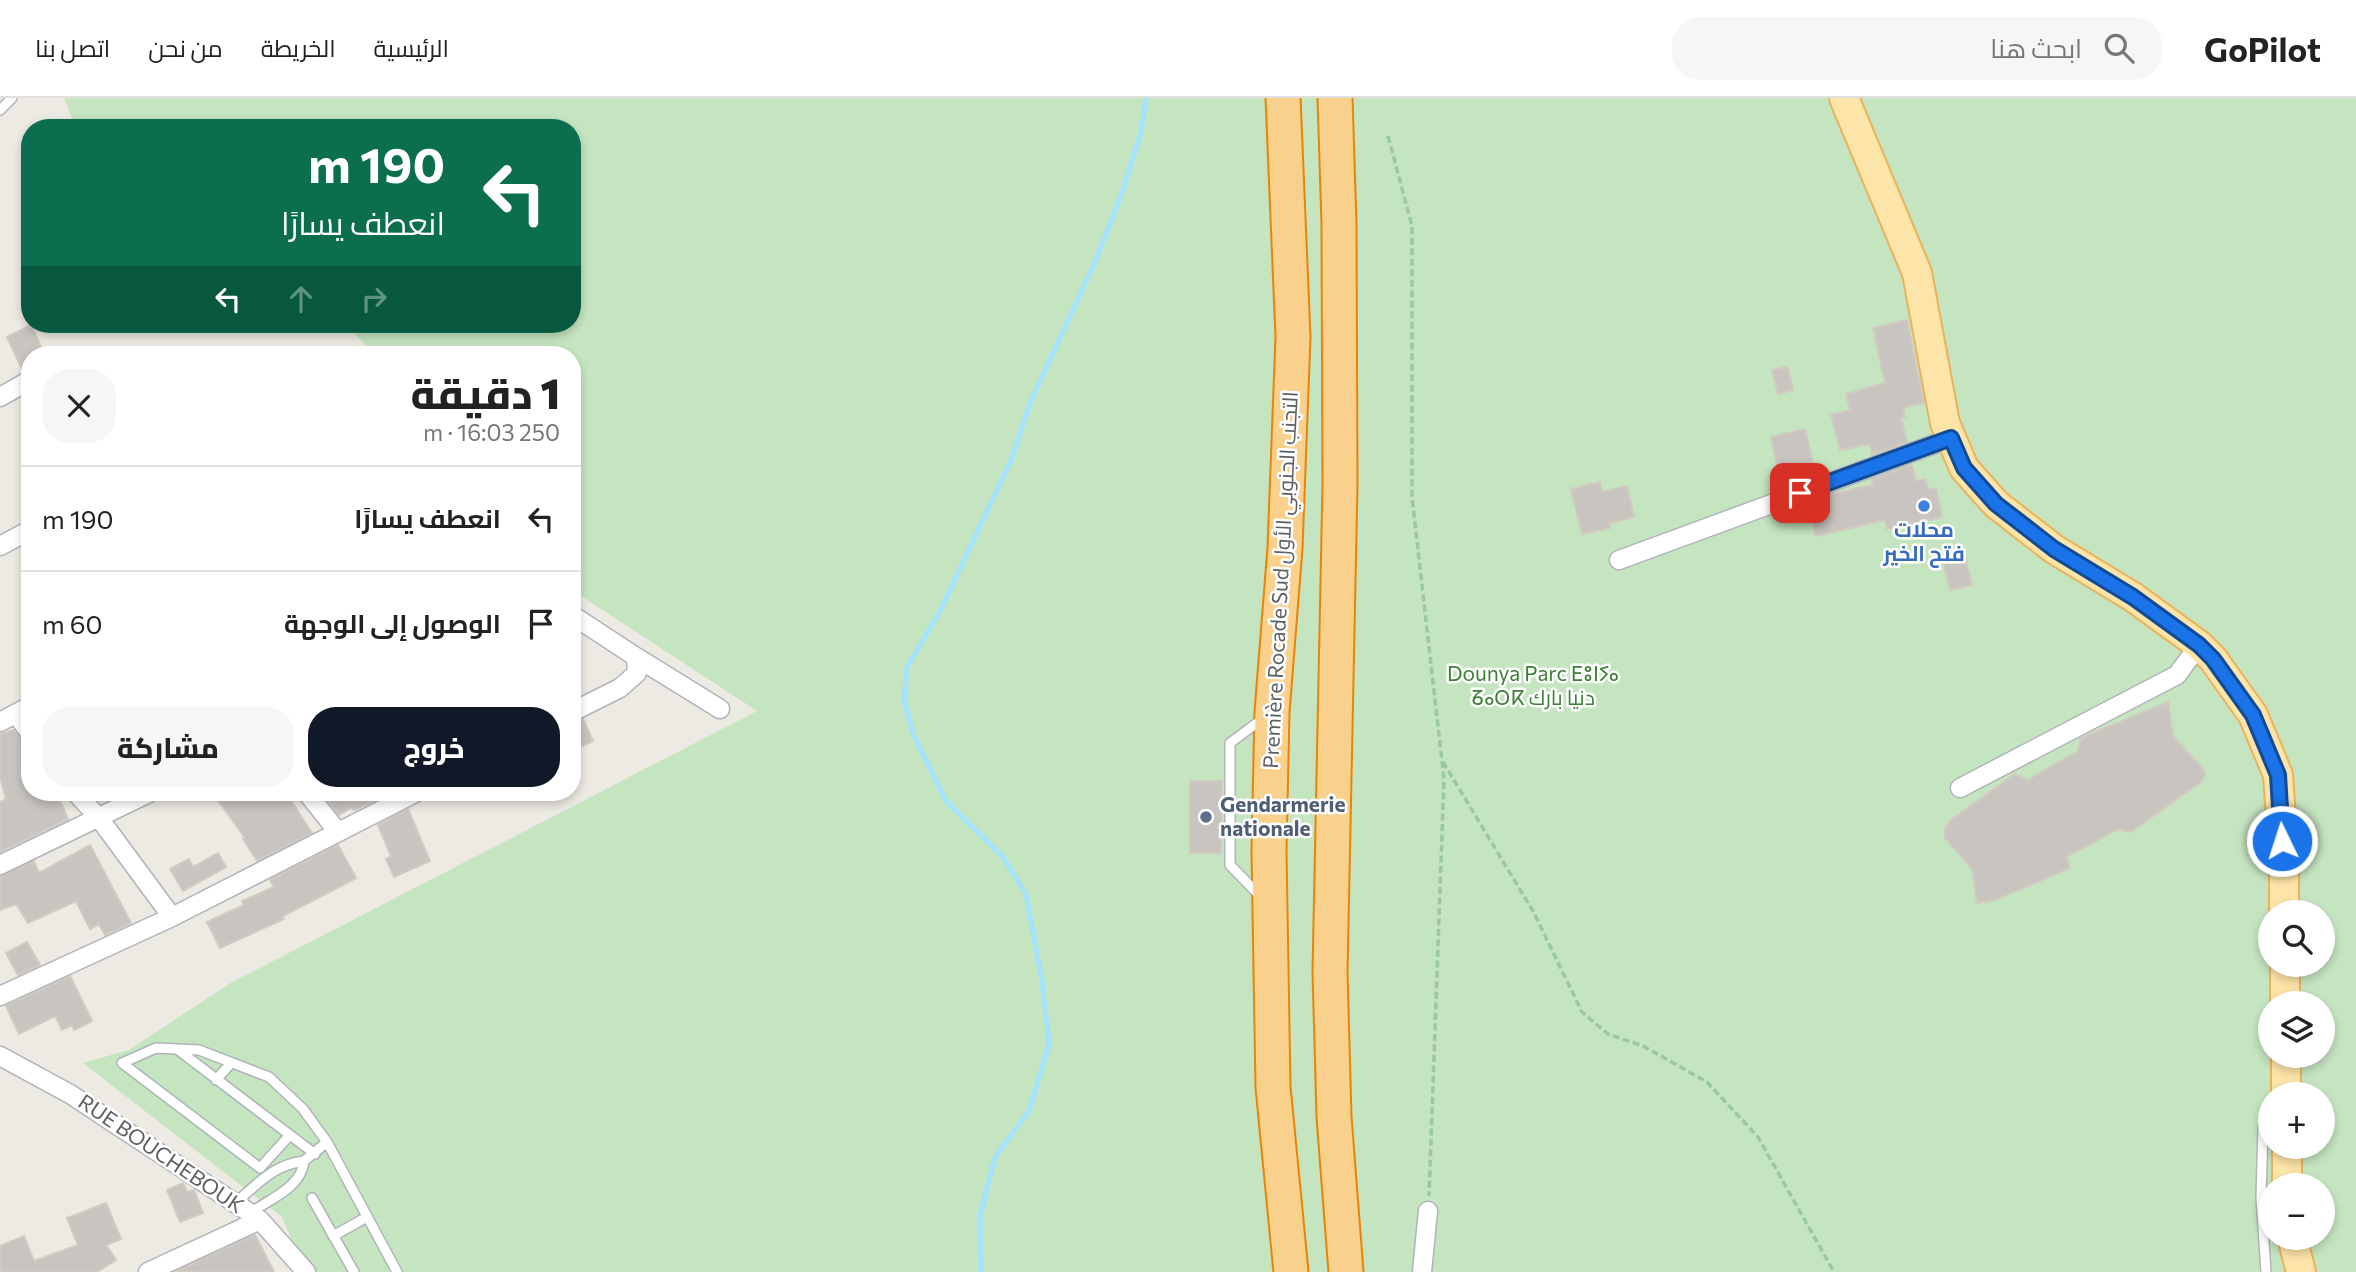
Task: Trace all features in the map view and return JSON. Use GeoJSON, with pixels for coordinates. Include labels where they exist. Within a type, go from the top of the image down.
{"type":"FeatureCollection","features":[{"type":"Feature","properties":{"kind":"highway","name":"Première Rocade Sud التجنب الجنوبي الأول"},"geometry":{"type":"LineString","coordinates":[[1283,98],[1293,337],[1285,548],[1272,712],[1270,907],[1273,1087],[1291,1272]]}},
{"type":"Feature","properties":{"kind":"highway"},"geometry":{"type":"LineString","coordinates":[[1335,98],[1339,224],[1340,484],[1330,972],[1334,1117],[1346,1272]]}},
{"type":"Feature","properties":{"kind":"highway"},"geometry":{"type":"LineString","coordinates":[[1339,224],[1349,98]]}},
{"type":"Feature","properties":{"kind":"main road"},"geometry":{"type":"LineString","coordinates":[[1844,98],[1917,273],[1945,423],[1964,468],[1996,504],[2054,549],[2133,597],[2199,645],[2213,659],[2253,715],[2278,775],[2284,900]]}},
{"type":"Feature","properties":{"kind":"main road"},"geometry":{"type":"LineString","coordinates":[[2295,1250],[2301,1272]]}},
{"type":"Feature","properties":{"kind":"street"},"geometry":{"type":"LineString","coordinates":[[0,397],[21,385]]}},
{"type":"Feature","properties":{"kind":"street"},"geometry":{"type":"LineString","coordinates":[[1619,560],[1951,438]]}},
{"type":"Feature","properties":{"kind":"street"},"geometry":{"type":"LineString","coordinates":[[0,546],[21,535]]}},
{"type":"Feature","properties":{"kind":"street"},"geometry":{"type":"LineString","coordinates":[[581,620],[720,709]]}},
{"type":"Feature","properties":{"kind":"street"},"geometry":{"type":"LineString","coordinates":[[1960,788],[2177,675],[2199,645]]}},
{"type":"Feature","properties":{"kind":"street"},"geometry":{"type":"LineString","coordinates":[[581,708],[629,681],[637,673],[636,657]]}},
{"type":"Feature","properties":{"kind":"street"},"geometry":{"type":"LineString","coordinates":[[83,801],[99,818],[172,917]]}},
{"type":"Feature","properties":{"kind":"street"},"geometry":{"type":"LineString","coordinates":[[0,866],[133,801]]}},
{"type":"Feature","properties":{"kind":"street"},"geometry":{"type":"LineString","coordinates":[[313,801],[338,832]]}},
{"type":"Feature","properties":{"kind":"street"},"geometry":{"type":"LineString","coordinates":[[0,996],[172,917],[399,801]]}},
{"type":"Feature","properties":{"kind":"street","name":"RUE BOUCHEBOUK"},"geometry":{"type":"LineString","coordinates":[[0,1056],[71,1094],[248,1212],[306,1272]]}},
{"type":"Feature","properties":{"kind":"street"},"geometry":{"type":"LineString","coordinates":[[1422,1272],[1428,1211]]}},
{"type":"Feature","properties":{"kind":"street"},"geometry":{"type":"LineString","coordinates":[[148,1272],[248,1212]]}},
{"type":"Feature","properties":{"kind":"lane"},"geometry":{"type":"LineString","coordinates":[[0,110],[12,98]]}},
{"type":"Feature","properties":{"kind":"lane"},"geometry":{"type":"LineString","coordinates":[[289,1135],[260,1168],[122,1063],[156,1048],[200,1050],[269,1077],[303,1109],[327,1142],[397,1272]]}},
{"type":"Feature","properties":{"kind":"lane"},"geometry":{"type":"LineString","coordinates":[[176,1049],[315,1154]]}},
{"type":"Feature","properties":{"kind":"lane"},"geometry":{"type":"LineString","coordinates":[[216,1080],[230,1063]]}},
{"type":"Feature","properties":{"kind":"lane"},"geometry":{"type":"LineString","coordinates":[[248,1212],[269,1174],[286,1163],[304,1161],[327,1142]]}},
{"type":"Feature","properties":{"kind":"lane"},"geometry":{"type":"LineString","coordinates":[[2262,1159],[2261,1198],[2266,1272]]}},
{"type":"Feature","properties":{"kind":"lane"},"geometry":{"type":"LineString","coordinates":[[248,1212],[298,1181],[304,1161]]}},
{"type":"Feature","properties":{"kind":"lane"},"geometry":{"type":"LineString","coordinates":[[312,1198],[354,1272]]}},
{"type":"Feature","properties":{"kind":"lane"},"geometry":{"type":"LineString","coordinates":[[333,1236],[367,1217]]}},
{"type":"Feature","properties":{"kind":"path"},"geometry":{"type":"LineString","coordinates":[[1388,136],[1412,226],[1412,497],[1442,760],[1428,1211]]}},
{"type":"Feature","properties":{"kind":"path"},"geometry":{"type":"LineString","coordinates":[[1442,760],[1532,911],[1582,1012],[1608,1034],[1643,1046],[1707,1082],[1759,1137],[1833,1272]]}},
{"type":"Feature","properties":{"kind":"green space","name":"Dounya Parc ⴹⵓⵏⵢⴰ ⵒⴰⵔⴽ دنيا بارك"},"geometry":{"type":"Polygon","coordinates":[[[64,98],[2356,98],[2356,1272],[305,1272],[282,1217],[83,1063],[129,1050],[229,984],[757,711],[581,596],[581,346],[366,346],[354,333],[581,333],[581,119],[72,119],[64,98]]]}},
{"type":"Feature","properties":{"kind":"building"},"geometry":{"type":"Polygon","coordinates":[[[1907,320],[1924,403],[1903,408],[1905,417],[1901,418],[1907,442],[1872,455],[1870,444],[1840,450],[1831,415],[1850,410],[1846,394],[1885,383],[1873,328],[1907,320]]]}},
{"type":"Feature","properties":{"kind":"building"},"geometry":{"type":"Polygon","coordinates":[[[21,330],[21,333],[35,333],[41,346],[21,346],[21,367],[7,337],[21,330]]]}},
{"type":"Feature","properties":{"kind":"building"},"geometry":{"type":"Polygon","coordinates":[[[1788,367],[1793,390],[1778,394],[1772,370],[1788,367]]]}},
{"type":"Feature","properties":{"kind":"building"},"geometry":{"type":"Polygon","coordinates":[[[1805,429],[1813,463],[1778,471],[1771,437],[1805,429]]]}},
{"type":"Feature","properties":{"kind":"building"},"geometry":{"type":"Polygon","coordinates":[[[1912,465],[1916,481],[1925,479],[1928,490],[1936,488],[1942,517],[1887,529],[1885,520],[1816,536],[1808,502],[1873,485],[1872,479],[1912,465]]]}},
{"type":"Feature","properties":{"kind":"building"},"geometry":{"type":"Polygon","coordinates":[[[1600,482],[1602,492],[1627,486],[1634,517],[1609,523],[1610,528],[1582,534],[1571,489],[1600,482]]]}},
{"type":"Feature","properties":{"kind":"building"},"geometry":{"type":"Polygon","coordinates":[[[1965,556],[1972,585],[1950,590],[1943,561],[1965,556]]]}},
{"type":"Feature","properties":{"kind":"building"},"geometry":{"type":"Polygon","coordinates":[[[2168,702],[2173,737],[2202,767],[2205,774],[2202,781],[2131,832],[2118,829],[2066,857],[2070,868],[1995,900],[1977,903],[1972,869],[1945,838],[1945,829],[1951,820],[2015,774],[2028,780],[2078,751],[2081,738],[2168,702]]]}},
{"type":"Feature","properties":{"kind":"building"},"geometry":{"type":"Polygon","coordinates":[[[581,720],[593,741],[581,747],[581,720]]]}},
{"type":"Feature","properties":{"kind":"building"},"geometry":{"type":"Polygon","coordinates":[[[14,730],[21,738],[21,801],[60,801],[68,819],[0,852],[0,802],[6,799],[0,777],[0,734],[14,730]]]}},
{"type":"Feature","properties":{"kind":"building","name":"Gendarmerie nationale"},"geometry":{"type":"Polygon","coordinates":[[[1190,781],[1222,781],[1221,853],[1190,853],[1190,781]]]}},
{"type":"Feature","properties":{"kind":"building"},"geometry":{"type":"Polygon","coordinates":[[[219,801],[291,801],[312,833],[257,861],[243,839],[245,838],[219,801]]]}},
{"type":"Feature","properties":{"kind":"building"},"geometry":{"type":"Polygon","coordinates":[[[328,801],[373,801],[354,810],[352,807],[339,815],[328,801]]]}},
{"type":"Feature","properties":{"kind":"building"},"geometry":{"type":"Polygon","coordinates":[[[408,809],[430,861],[394,877],[386,859],[391,856],[378,825],[408,809]]]}},
{"type":"Feature","properties":{"kind":"building"},"geometry":{"type":"Polygon","coordinates":[[[90,845],[131,923],[105,935],[99,924],[90,929],[76,901],[28,923],[16,904],[0,910],[0,876],[34,861],[39,873],[90,845]]]}},
{"type":"Feature","properties":{"kind":"building"},"geometry":{"type":"Polygon","coordinates":[[[338,845],[356,878],[283,916],[284,919],[220,948],[207,922],[244,905],[242,901],[274,887],[270,880],[338,845]]]}},
{"type":"Feature","properties":{"kind":"building"},"geometry":{"type":"Polygon","coordinates":[[[218,853],[226,867],[183,891],[170,869],[189,859],[193,867],[218,853]]]}},
{"type":"Feature","properties":{"kind":"building"},"geometry":{"type":"Polygon","coordinates":[[[27,942],[40,965],[18,975],[6,953],[27,942]]]}},
{"type":"Feature","properties":{"kind":"building"},"geometry":{"type":"Polygon","coordinates":[[[70,976],[92,1021],[74,1030],[72,1025],[62,1030],[55,1016],[19,1034],[6,1006],[70,976]]]}},
{"type":"Feature","properties":{"kind":"building"},"geometry":{"type":"Polygon","coordinates":[[[183,1183],[187,1192],[194,1190],[203,1213],[180,1222],[167,1190],[183,1183]]]}},
{"type":"Feature","properties":{"kind":"building"},"geometry":{"type":"Polygon","coordinates":[[[106,1203],[121,1239],[106,1245],[116,1260],[97,1272],[0,1272],[0,1246],[24,1236],[34,1261],[78,1245],[67,1218],[106,1203]]]}},
{"type":"Feature","properties":{"kind":"building"},"geometry":{"type":"Polygon","coordinates":[[[255,1235],[274,1272],[175,1272],[255,1235]]]}},
{"type":"Feature","properties":{"kind":"waterway"},"geometry":{"type":"LineString","coordinates":[[981,1272],[980,1216],[995,1157],[1029,1111],[1049,1044],[1042,981],[1026,894],[1003,857],[946,801],[914,736],[904,701],[907,667],[940,611],[1012,458],[1030,403],[1095,262],[1123,190],[1141,132],[1146,98]]}},
{"type":"Feature","properties":{"kind":"place","name":"محلات فتح الخير"},"geometry":{"type":"Point","coordinates":[1924,506]}},
{"type":"Feature","properties":{"kind":"place","name":"Gendarmerie nationale"},"geometry":{"type":"Point","coordinates":[1206,817]}},
{"type":"Feature","properties":{"kind":"route"},"geometry":{"type":"LineString","coordinates":[[1800,493],[1951,438],[1964,468],[1996,504],[2054,549],[2133,597],[2199,645],[2213,659],[2253,715],[2278,775],[2282,841]]}}]}
